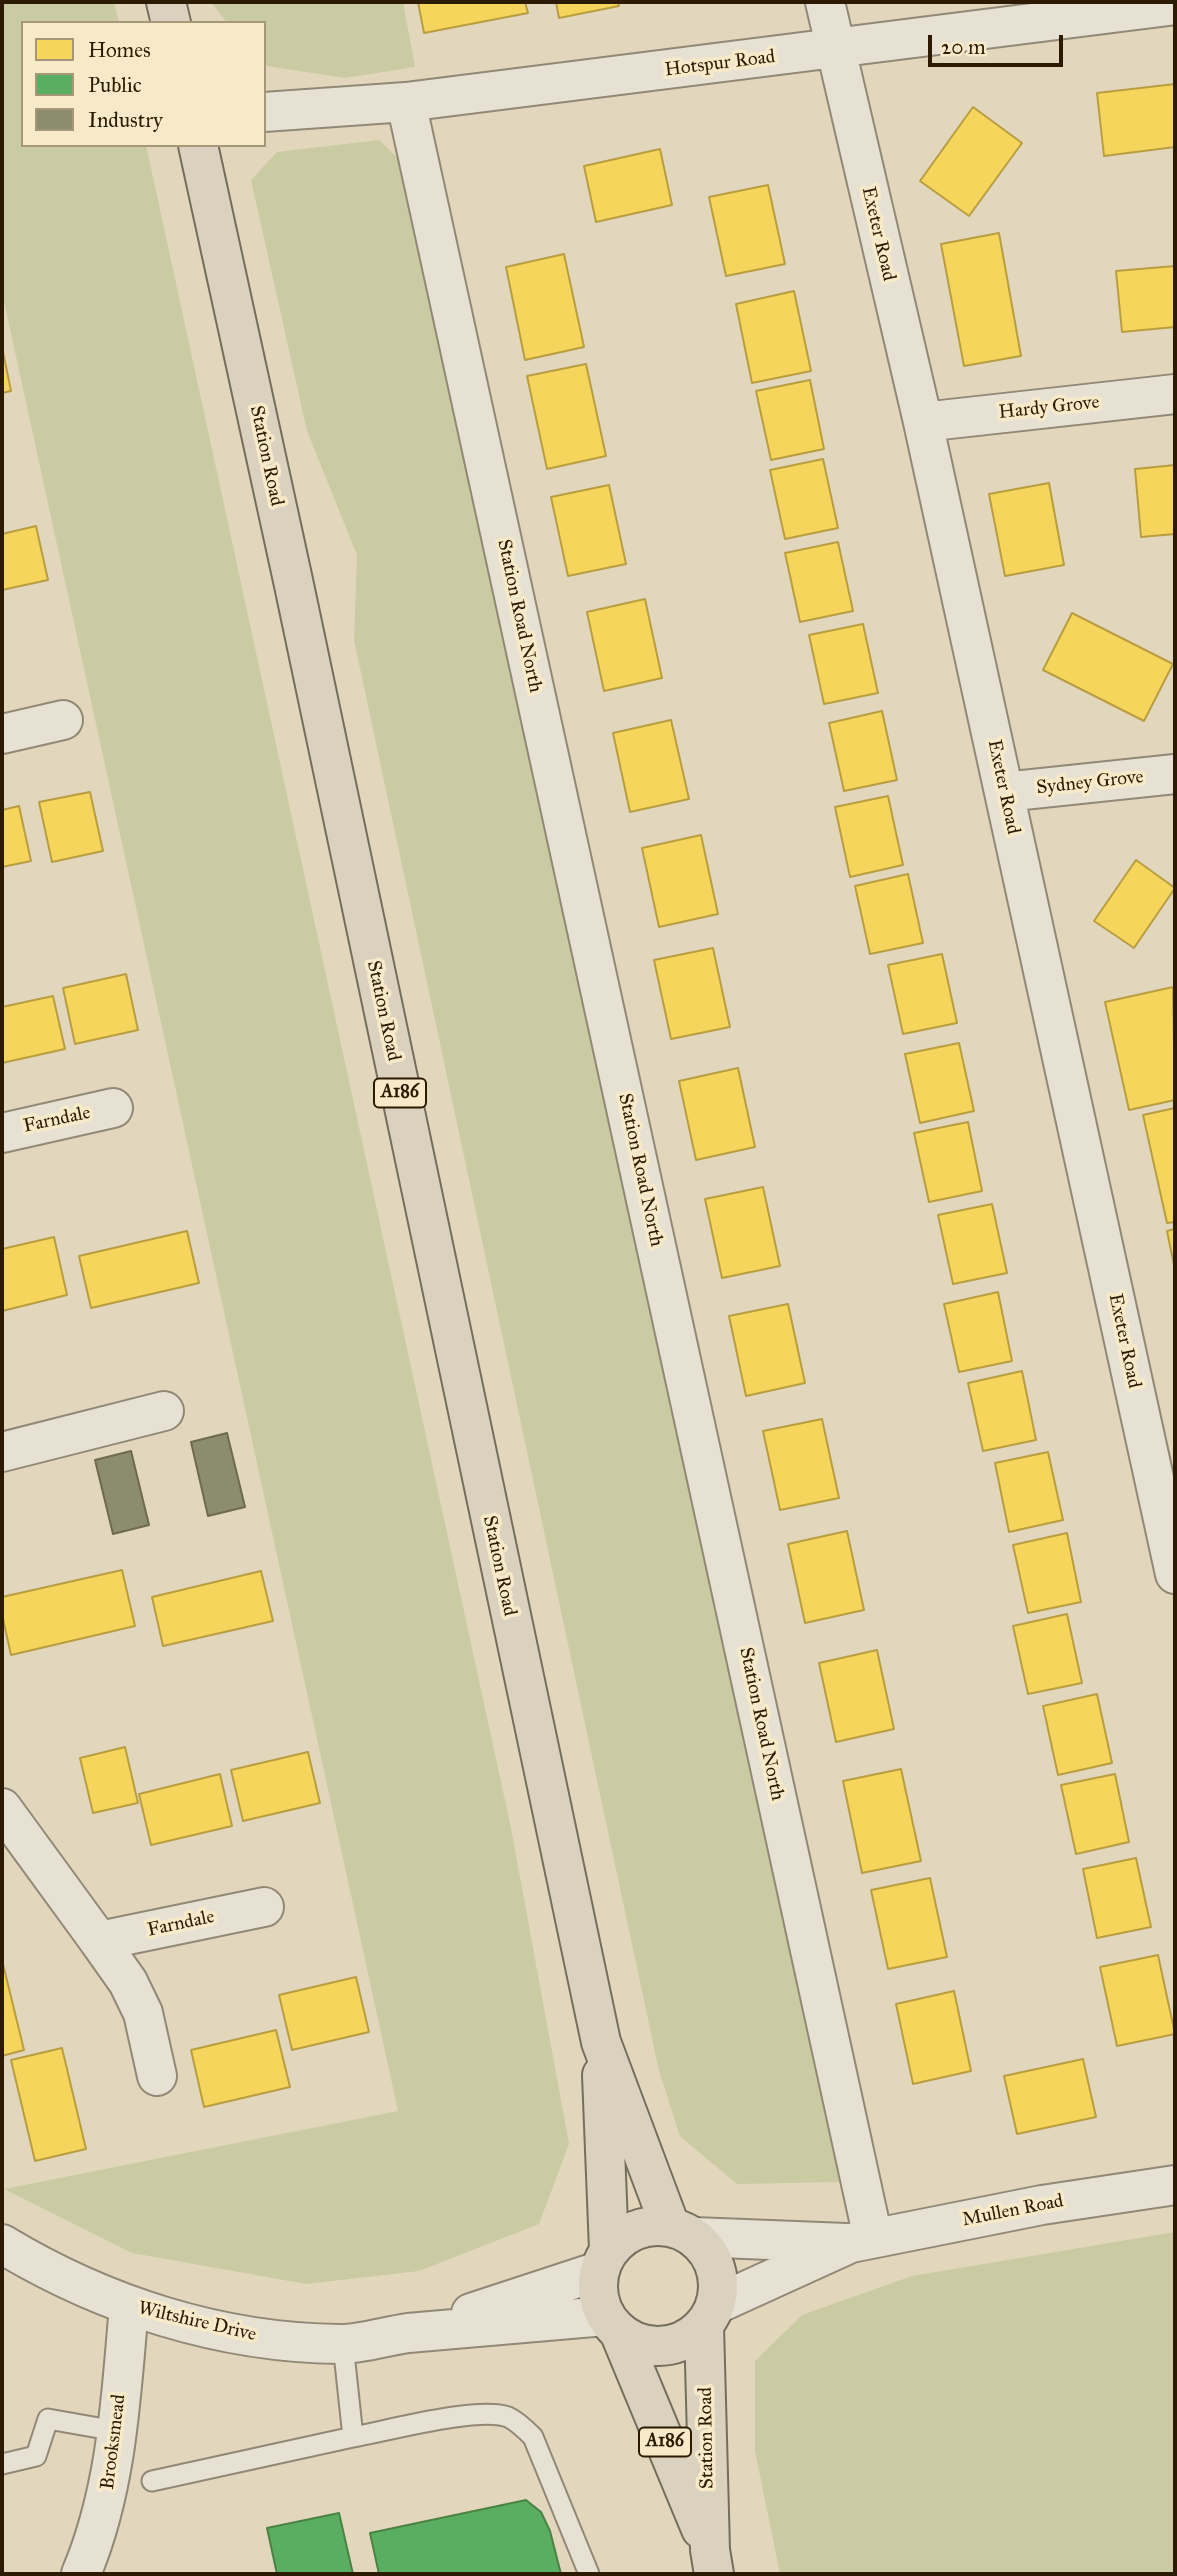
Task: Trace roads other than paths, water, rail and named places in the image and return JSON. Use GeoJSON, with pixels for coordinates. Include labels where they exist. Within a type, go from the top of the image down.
{"type":"FeatureCollection","features":[{"type":"Feature","properties":{"kind":"main road"},"geometry":{"type":"LineString","coordinates":[[166,2],[171,21]]}},
{"type":"Feature","properties":{"kind":"main road","name":"Station Road"},"geometry":{"type":"LineString","coordinates":[[198,147],[601,2042],[682,2232]]}},
{"type":"Feature","properties":{"kind":"main road","name":"Station Road"},"geometry":{"type":"LineString","coordinates":[[601,2042],[604,2261]]}},
{"type":"Feature","properties":{"kind":"main road"},"geometry":{"type":"LineString","coordinates":[[648,2226],[682,2232],[711,2255],[720,2279],[711,2315],[686,2341],[664,2347],[641,2345],[612,2325],[598,2294],[604,2261],[626,2235],[648,2226]]}},
{"type":"Feature","properties":{"kind":"main road","name":"Station Road"},"geometry":{"type":"LineString","coordinates":[[711,2315],[712,2562]]}},
{"type":"Feature","properties":{"kind":"main road","name":"Station Road"},"geometry":{"type":"LineString","coordinates":[[612,2325],[712,2562]]}},
{"type":"Feature","properties":{"kind":"street","name":"Exeter Road"},"geometry":{"type":"LineString","coordinates":[[825,2],[923,422],[1175,1574]]}},
{"type":"Feature","properties":{"kind":"street","name":"Hotspur Road"},"geometry":{"type":"LineString","coordinates":[[266,112],[406,102],[835,50],[1082,10],[1175,5]]}},
{"type":"Feature","properties":{"kind":"street","name":"Station Road North"},"geometry":{"type":"LineString","coordinates":[[406,102],[862,2240]]}},
{"type":"Feature","properties":{"kind":"street","name":"Hardy Grove"},"geometry":{"type":"LineString","coordinates":[[923,422],[1175,394]]}},
{"type":"Feature","properties":{"kind":"street"},"geometry":{"type":"LineString","coordinates":[[2,734],[63,720]]}},
{"type":"Feature","properties":{"kind":"street","name":"Sydney Grove"},"geometry":{"type":"LineString","coordinates":[[1004,792],[1175,774]]}},
{"type":"Feature","properties":{"kind":"street","name":"Farndale"},"geometry":{"type":"LineString","coordinates":[[2,1133],[113,1108]]}},
{"type":"Feature","properties":{"kind":"street"},"geometry":{"type":"LineString","coordinates":[[2,1452],[164,1411]]}},
{"type":"Feature","properties":{"kind":"street"},"geometry":{"type":"LineString","coordinates":[[2,1808],[128,1982],[143,2013],[158,2076]]}},
{"type":"Feature","properties":{"kind":"street","name":"Farndale"},"geometry":{"type":"LineString","coordinates":[[99,1941],[264,1907]]}},
{"type":"Feature","properties":{"kind":"street","name":"Mullen Road"},"geometry":{"type":"LineString","coordinates":[[682,2232],[862,2240],[1042,2205],[1175,2185]]}},
{"type":"Feature","properties":{"kind":"street","name":"Mullen Road"},"geometry":{"type":"LineString","coordinates":[[711,2315],[862,2240]]}},
{"type":"Feature","properties":{"kind":"street","name":"Wiltshire Drive"},"geometry":{"type":"LineString","coordinates":[[2,2244],[41,2267],[129,2306],[237,2334],[343,2344],[405,2334],[612,2325]]}},
{"type":"Feature","properties":{"kind":"street","name":"Wiltshire Drive"},"geometry":{"type":"LineString","coordinates":[[405,2334],[604,2261]]}},
{"type":"Feature","properties":{"kind":"street","name":"Brooksmead"},"geometry":{"type":"LineString","coordinates":[[81,2574],[104,2511],[116,2431],[129,2306]]}},
{"type":"Feature","properties":{"kind":"lane"},"geometry":{"type":"LineString","coordinates":[[343,2344],[353,2437]]}},
{"type":"Feature","properties":{"kind":"lane"},"geometry":{"type":"LineString","coordinates":[[152,2481],[353,2437],[477,2414],[509,2417],[533,2437],[589,2574]]}},
{"type":"Feature","properties":{"kind":"lane"},"geometry":{"type":"LineString","coordinates":[[2,2463],[36,2456],[48,2419],[116,2431]]}}]}
